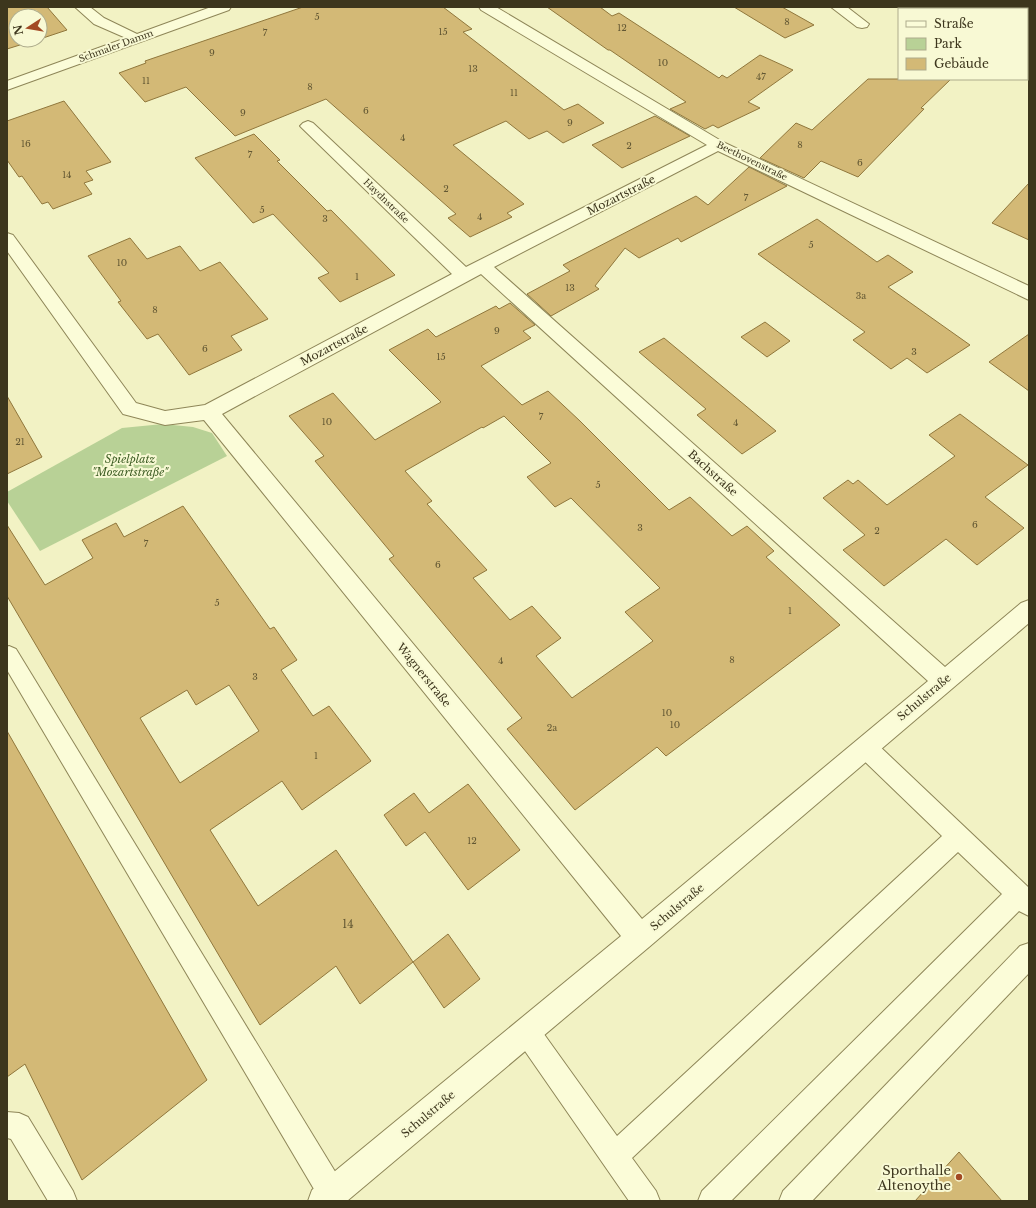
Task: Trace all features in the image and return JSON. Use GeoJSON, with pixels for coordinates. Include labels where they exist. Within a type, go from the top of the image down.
{"type":"FeatureCollection","features":[{"type":"Feature","properties":{"kind":"street"},"geometry":{"type":"LineString","coordinates":[[82,7],[99,21],[130,35],[135,40]]}},
{"type":"Feature","properties":{"kind":"street","name":"Schmaler Damm"},"geometry":{"type":"LineString","coordinates":[[7,86],[224,7]]}},
{"type":"Feature","properties":{"kind":"street","name":"Beethovenstraße"},"geometry":{"type":"LineString","coordinates":[[486,7],[718,145],[1029,294]]}},
{"type":"Feature","properties":{"kind":"street"},"geometry":{"type":"LineString","coordinates":[[838,7],[862,24]]}},
{"type":"Feature","properties":{"kind":"street","name":"Haydnstraße"},"geometry":{"type":"LineString","coordinates":[[308,126],[464,275]]}},
{"type":"Feature","properties":{"kind":"street","name":"Mozartstraße"},"geometry":{"type":"LineString","coordinates":[[7,239],[130,409],[165,418],[208,412],[464,275],[718,145]]}},
{"type":"Feature","properties":{"kind":"street","name":"Bachstraße"},"geometry":{"type":"LineString","coordinates":[[483,266],[944,680]]}},
{"type":"Feature","properties":{"kind":"street","name":"Wagnerstraße"},"geometry":{"type":"LineString","coordinates":[[208,412],[640,938]]}},
{"type":"Feature","properties":{"kind":"street","name":"Schulstraße"},"geometry":{"type":"LineString","coordinates":[[327,1197],[640,938],[866,748],[944,680],[1029,610]]}},
{"type":"Feature","properties":{"kind":"lane"},"geometry":{"type":"LineString","coordinates":[[7,656],[8,655],[203,976],[327,1197]]}},
{"type":"Feature","properties":{"kind":"lane"},"geometry":{"type":"LineString","coordinates":[[712,1201],[1024,899],[866,748]]}},
{"type":"Feature","properties":{"kind":"lane"},"geometry":{"type":"LineString","coordinates":[[615,1156],[958,836]]}},
{"type":"Feature","properties":{"kind":"lane"},"geometry":{"type":"LineString","coordinates":[[793,1201],[1029,955]]}},
{"type":"Feature","properties":{"kind":"lane"},"geometry":{"type":"LineString","coordinates":[[527,1032],[646,1201]]}},
{"type":"Feature","properties":{"kind":"lane"},"geometry":{"type":"LineString","coordinates":[[7,1125],[19,1126],[63,1201]]}},
{"type":"Feature","properties":{"kind":"green space","name":"Spielplatz \"Mozartstraße\""},"geometry":{"type":"Polygon","coordinates":[[[163,424],[193,427],[212,433],[227,456],[40,551],[7,501],[7,492],[122,428],[163,424]]]}},
{"type":"Feature","properties":{"kind":"building"},"geometry":{"type":"Polygon","coordinates":[[[7,7],[47,7],[48,8],[8,8],[8,48],[10,48],[7,49],[7,7]]]}},
{"type":"Feature","properties":{"kind":"building"},"geometry":{"type":"Polygon","coordinates":[[[303,7],[443,7],[472,29],[463,32],[564,110],[578,104],[604,123],[563,143],[547,131],[529,139],[506,121],[453,145],[524,204],[507,213],[512,217],[470,237],[448,218],[456,214],[326,99],[235,136],[186,87],[145,102],[119,73],[146,63],[145,61],[303,7]]]}},
{"type":"Feature","properties":{"kind":"building"},"geometry":{"type":"Polygon","coordinates":[[[547,7],[600,7],[612,16],[619,13],[719,78],[722,75],[727,78],[760,55],[793,70],[748,102],[760,108],[718,128],[713,125],[705,129],[670,109],[686,102],[547,7]]]}},
{"type":"Feature","properties":{"kind":"building"},"geometry":{"type":"Polygon","coordinates":[[[734,7],[782,7],[814,25],[785,38],[734,7]]]}},
{"type":"Feature","properties":{"kind":"building"},"geometry":{"type":"Polygon","coordinates":[[[48,8],[67,30],[48,36],[48,8]]]}},
{"type":"Feature","properties":{"kind":"building"},"geometry":{"type":"Polygon","coordinates":[[[868,79],[950,80],[921,108],[924,109],[858,177],[821,161],[804,178],[760,158],[796,123],[812,130],[868,79]]]}},
{"type":"Feature","properties":{"kind":"building"},"geometry":{"type":"Polygon","coordinates":[[[64,101],[111,162],[86,171],[93,180],[84,183],[92,194],[53,209],[48,202],[42,204],[22,176],[19,177],[7,160],[7,121],[64,101]]]}},
{"type":"Feature","properties":{"kind":"building"},"geometry":{"type":"Polygon","coordinates":[[[655,116],[690,136],[622,168],[592,145],[655,116]]]}},
{"type":"Feature","properties":{"kind":"building"},"geometry":{"type":"Polygon","coordinates":[[[254,134],[280,160],[277,161],[327,211],[331,210],[395,275],[340,302],[318,278],[329,273],[273,214],[253,223],[195,158],[254,134]]]}},
{"type":"Feature","properties":{"kind":"building"},"geometry":{"type":"Polygon","coordinates":[[[749,167],[787,186],[681,242],[678,238],[639,258],[625,248],[595,286],[599,289],[551,316],[527,294],[570,271],[563,265],[696,196],[708,205],[749,167]]]}},
{"type":"Feature","properties":{"kind":"building"},"geometry":{"type":"Polygon","coordinates":[[[1029,183],[1029,240],[992,223],[1029,183]]]}},
{"type":"Feature","properties":{"kind":"building"},"geometry":{"type":"Polygon","coordinates":[[[817,219],[877,262],[888,255],[913,272],[888,287],[970,345],[927,373],[907,358],[891,369],[853,340],[865,332],[758,254],[817,219]]]}},
{"type":"Feature","properties":{"kind":"building"},"geometry":{"type":"Polygon","coordinates":[[[130,238],[147,259],[180,246],[200,271],[220,262],[268,319],[231,336],[242,350],[189,375],[158,334],[147,339],[118,302],[121,301],[88,256],[130,238]]]}},
{"type":"Feature","properties":{"kind":"building"},"geometry":{"type":"Polygon","coordinates":[[[510,303],[535,325],[523,331],[531,338],[481,366],[522,405],[548,391],[669,510],[690,497],[732,536],[747,526],[774,551],[766,557],[840,625],[666,756],[657,747],[575,810],[507,729],[522,718],[389,559],[394,556],[315,461],[324,456],[289,416],[333,393],[375,440],[441,402],[389,350],[428,329],[436,337],[496,306],[499,309],[510,303]],[[504,416],[405,471],[432,501],[427,504],[487,570],[473,578],[510,620],[532,606],[561,638],[536,656],[572,698],[653,641],[625,612],[660,588],[571,498],[555,507],[527,477],[551,463],[504,416]]]}},
{"type":"Feature","properties":{"kind":"building"},"geometry":{"type":"Polygon","coordinates":[[[765,322],[790,341],[767,357],[741,337],[765,322]]]}},
{"type":"Feature","properties":{"kind":"building"},"geometry":{"type":"Polygon","coordinates":[[[1029,334],[1029,391],[989,362],[1029,334]]]}},
{"type":"Feature","properties":{"kind":"building"},"geometry":{"type":"Polygon","coordinates":[[[664,338],[776,431],[742,454],[697,415],[706,409],[639,352],[664,338]]]}},
{"type":"Feature","properties":{"kind":"building"},"geometry":{"type":"Polygon","coordinates":[[[7,396],[42,457],[7,474],[7,396]]]}},
{"type":"Feature","properties":{"kind":"building"},"geometry":{"type":"Polygon","coordinates":[[[960,414],[1028,465],[985,497],[1024,528],[977,565],[946,539],[884,586],[843,550],[865,535],[823,498],[848,480],[853,484],[858,480],[887,505],[955,456],[929,435],[960,414]]]}},
{"type":"Feature","properties":{"kind":"building"},"geometry":{"type":"Polygon","coordinates":[[[183,506],[270,629],[274,627],[297,660],[281,670],[313,716],[329,706],[371,761],[302,810],[282,781],[210,830],[258,906],[336,850],[413,962],[360,1004],[336,966],[260,1025],[7,596],[7,525],[45,585],[93,558],[82,540],[116,523],[124,537],[183,506]],[[229,685],[196,705],[187,690],[140,718],[180,783],[259,731],[229,685]]]}},
{"type":"Feature","properties":{"kind":"building"},"geometry":{"type":"Polygon","coordinates":[[[7,731],[207,1080],[82,1180],[25,1064],[7,1077],[7,731]]]}},
{"type":"Feature","properties":{"kind":"building"},"geometry":{"type":"Polygon","coordinates":[[[468,784],[520,850],[468,890],[425,832],[406,846],[384,815],[414,793],[429,813],[468,784]]]}},
{"type":"Feature","properties":{"kind":"building"},"geometry":{"type":"Polygon","coordinates":[[[448,934],[480,979],[444,1008],[413,962],[448,934]]]}},
{"type":"Feature","properties":{"kind":"building","name":"Sporthalle Altenoythe"},"geometry":{"type":"Polygon","coordinates":[[[959,1152],[1002,1201],[915,1201],[959,1152]]]}},
{"type":"Feature","properties":{"kind":"place","name":"Sporthalle Altenoythe"},"geometry":{"type":"Point","coordinates":[959,1177]}}]}
